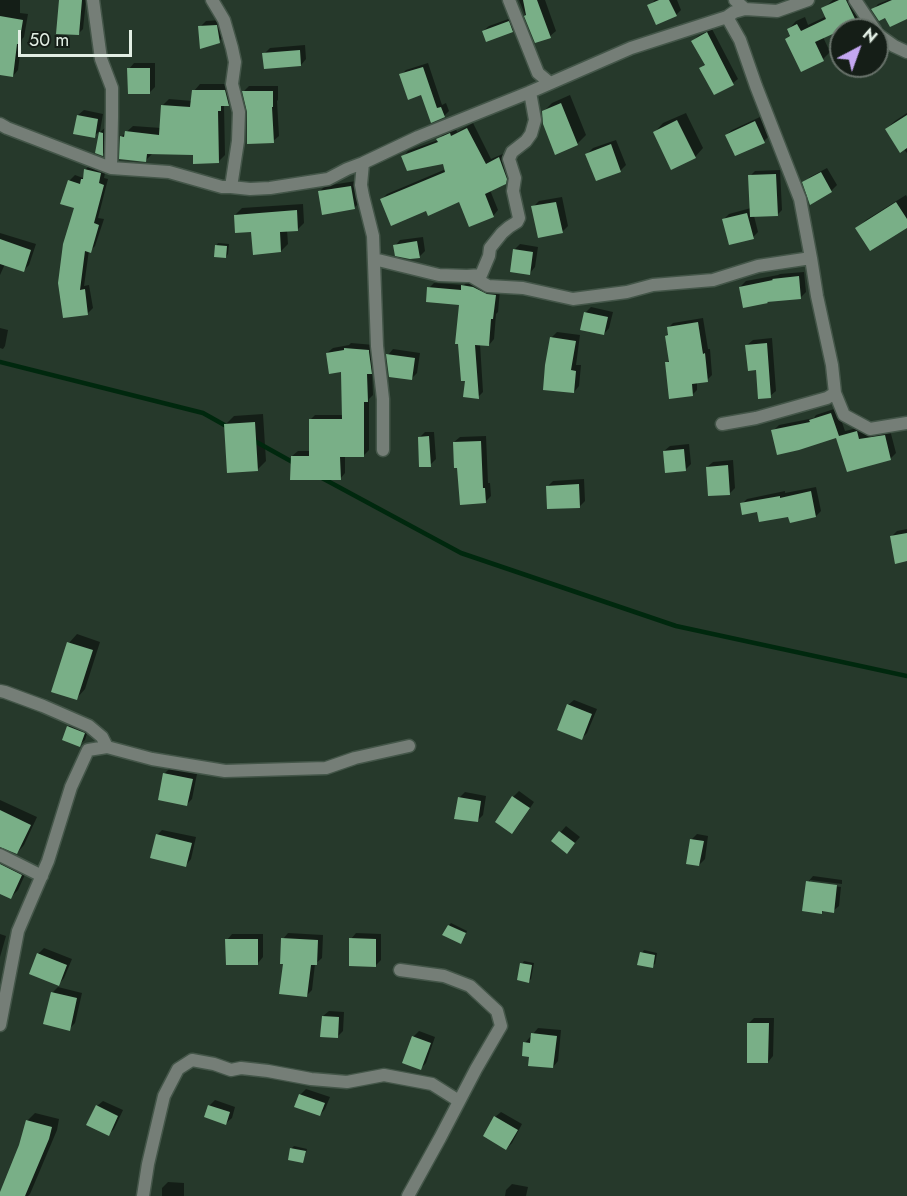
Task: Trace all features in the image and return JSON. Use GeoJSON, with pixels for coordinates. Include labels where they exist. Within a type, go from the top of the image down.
{"type":"FeatureCollection","features":[{"type":"Feature","properties":{"kind":"street"},"geometry":{"type":"LineString","coordinates":[[93,0],[101,60],[112,88],[111,168]]}},
{"type":"Feature","properties":{"kind":"street"},"geometry":{"type":"LineString","coordinates":[[212,0],[224,20],[235,62],[232,84],[239,112],[238,141],[231,187]]}},
{"type":"Feature","properties":{"kind":"street"},"geometry":{"type":"LineString","coordinates":[[509,0],[538,73],[550,83]]}},
{"type":"Feature","properties":{"kind":"street"},"geometry":{"type":"LineString","coordinates":[[735,0],[745,9]]}},
{"type":"Feature","properties":{"kind":"street"},"geometry":{"type":"LineString","coordinates":[[0,124],[111,168],[169,172],[222,187],[270,188],[328,179],[418,137],[631,48],[727,17],[734,12],[745,9],[777,11],[808,0]]}},
{"type":"Feature","properties":{"kind":"street"},"geometry":{"type":"LineString","coordinates":[[855,0],[867,18]]}},
{"type":"Feature","properties":{"kind":"street"},"geometry":{"type":"LineString","coordinates":[[727,17],[740,40],[800,199],[835,393],[844,415],[870,429],[907,423]]}},
{"type":"Feature","properties":{"kind":"street"},"geometry":{"type":"LineString","coordinates":[[889,42],[907,52]]}},
{"type":"Feature","properties":{"kind":"street"},"geometry":{"type":"LineString","coordinates":[[374,259],[438,275],[481,275],[490,248],[519,218],[509,159],[512,152],[531,134],[535,120],[530,92]]}},
{"type":"Feature","properties":{"kind":"street"},"geometry":{"type":"LineString","coordinates":[[363,163],[361,185],[373,236],[377,346],[383,399],[382,450]]}},
{"type":"Feature","properties":{"kind":"street"},"geometry":{"type":"LineString","coordinates":[[471,276],[488,286],[523,288],[573,299],[627,292],[653,285],[713,280],[758,266],[811,258]]}},
{"type":"Feature","properties":{"kind":"street"},"geometry":{"type":"LineString","coordinates":[[722,424],[756,418],[827,398],[835,393]]}},
{"type":"Feature","properties":{"kind":"street"},"geometry":{"type":"LineString","coordinates":[[0,691],[89,726],[102,737],[107,747]]}},
{"type":"Feature","properties":{"kind":"street"},"geometry":{"type":"LineString","coordinates":[[0,1025],[18,931],[48,861],[71,787],[88,750],[107,747],[152,759],[225,771],[326,768],[355,758],[409,747]]}},
{"type":"Feature","properties":{"kind":"street"},"geometry":{"type":"LineString","coordinates":[[0,855],[42,876]]}},
{"type":"Feature","properties":{"kind":"street"},"geometry":{"type":"LineString","coordinates":[[400,970],[444,976],[470,986],[496,1011],[501,1026],[408,1196]]}},
{"type":"Feature","properties":{"kind":"street"},"geometry":{"type":"LineString","coordinates":[[142,1196],[164,1096],[178,1069],[192,1060],[231,1070],[241,1068],[347,1082],[384,1075],[432,1083],[459,1101]]}},
{"type":"Feature","properties":{"kind":"building"},"geometry":{"type":"Polygon","coordinates":[[[59,0],[82,0],[79,35],[56,34],[59,0]]]}},
{"type":"Feature","properties":{"kind":"building"},"geometry":{"type":"Polygon","coordinates":[[[523,0],[537,0],[551,38],[535,43],[524,16],[526,15],[523,0]]]}},
{"type":"Feature","properties":{"kind":"building"},"geometry":{"type":"Polygon","coordinates":[[[659,0],[669,0],[677,16],[656,25],[647,5],[659,0]]]}},
{"type":"Feature","properties":{"kind":"building"},"geometry":{"type":"Polygon","coordinates":[[[839,0],[846,0],[855,18],[829,18],[829,36],[815,42],[824,61],[801,72],[785,39],[790,36],[787,29],[797,24],[801,31],[826,19],[821,8],[839,0]]]}},
{"type":"Feature","properties":{"kind":"building"},"geometry":{"type":"Polygon","coordinates":[[[892,0],[907,0],[907,19],[890,27],[889,18],[877,18],[871,9],[892,0]]]}},
{"type":"Feature","properties":{"kind":"building"},"geometry":{"type":"Polygon","coordinates":[[[0,16],[23,20],[13,77],[0,75],[0,16]]]}},
{"type":"Feature","properties":{"kind":"building"},"geometry":{"type":"Polygon","coordinates":[[[509,21],[513,32],[486,42],[482,31],[509,21]]]}},
{"type":"Feature","properties":{"kind":"building"},"geometry":{"type":"Polygon","coordinates":[[[217,25],[220,43],[200,49],[198,26],[217,25]]]}},
{"type":"Feature","properties":{"kind":"building"},"geometry":{"type":"Polygon","coordinates":[[[707,32],[734,85],[714,95],[699,68],[705,65],[691,41],[707,32]]]}},
{"type":"Feature","properties":{"kind":"building"},"geometry":{"type":"Polygon","coordinates":[[[300,50],[301,66],[264,69],[262,53],[300,50]]]}},
{"type":"Feature","properties":{"kind":"building"},"geometry":{"type":"Polygon","coordinates":[[[423,67],[437,108],[441,107],[445,117],[431,123],[421,95],[408,100],[399,74],[423,67]]]}},
{"type":"Feature","properties":{"kind":"building"},"geometry":{"type":"Polygon","coordinates":[[[127,68],[150,68],[150,94],[128,94],[127,68]]]}},
{"type":"Feature","properties":{"kind":"building"},"geometry":{"type":"Polygon","coordinates":[[[192,90],[225,90],[229,106],[221,106],[221,111],[218,111],[219,163],[193,164],[193,155],[147,154],[146,162],[119,159],[120,136],[124,137],[125,131],[159,135],[161,105],[190,107],[192,90]]]}},
{"type":"Feature","properties":{"kind":"building"},"geometry":{"type":"Polygon","coordinates":[[[242,91],[273,91],[274,143],[247,144],[247,112],[242,91]]]}},
{"type":"Feature","properties":{"kind":"building"},"geometry":{"type":"Polygon","coordinates":[[[561,103],[578,145],[555,155],[543,124],[542,111],[561,103]]]}},
{"type":"Feature","properties":{"kind":"building"},"geometry":{"type":"Polygon","coordinates":[[[77,115],[98,119],[95,138],[73,134],[77,115]]]}},
{"type":"Feature","properties":{"kind":"building"},"geometry":{"type":"Polygon","coordinates":[[[907,115],[907,148],[900,153],[885,129],[907,115]]]}},
{"type":"Feature","properties":{"kind":"building"},"geometry":{"type":"Polygon","coordinates":[[[677,120],[696,158],[671,170],[653,132],[677,120]]]}},
{"type":"Feature","properties":{"kind":"building"},"geometry":{"type":"Polygon","coordinates":[[[755,121],[765,143],[735,156],[725,135],[755,121]]]}},
{"type":"Feature","properties":{"kind":"building"},"geometry":{"type":"Polygon","coordinates":[[[467,128],[486,164],[499,157],[507,179],[506,184],[485,194],[494,217],[469,227],[459,202],[428,216],[426,211],[391,226],[380,199],[445,172],[443,164],[407,171],[401,156],[438,142],[436,139],[450,133],[451,136],[467,128]]]}},
{"type":"Feature","properties":{"kind":"building"},"geometry":{"type":"Polygon","coordinates":[[[99,132],[103,133],[103,156],[95,153],[99,132]]]}},
{"type":"Feature","properties":{"kind":"building"},"geometry":{"type":"Polygon","coordinates":[[[611,144],[621,172],[596,181],[585,154],[611,144]]]}},
{"type":"Feature","properties":{"kind":"building"},"geometry":{"type":"Polygon","coordinates":[[[84,169],[101,173],[99,183],[104,185],[94,223],[99,225],[91,253],[85,251],[80,290],[85,289],[88,315],[63,318],[58,283],[63,244],[74,208],[60,204],[68,180],[80,184],[84,169]]]}},
{"type":"Feature","properties":{"kind":"building"},"geometry":{"type":"Polygon","coordinates":[[[821,172],[832,192],[810,205],[802,182],[821,172]]]}},
{"type":"Feature","properties":{"kind":"building"},"geometry":{"type":"Polygon","coordinates":[[[776,174],[778,216],[750,217],[748,175],[776,174]]]}},
{"type":"Feature","properties":{"kind":"building"},"geometry":{"type":"Polygon","coordinates":[[[351,186],[355,209],[322,215],[318,191],[351,186]]]}},
{"type":"Feature","properties":{"kind":"building"},"geometry":{"type":"Polygon","coordinates":[[[556,202],[563,233],[538,238],[531,206],[556,202]]]}},
{"type":"Feature","properties":{"kind":"building"},"geometry":{"type":"Polygon","coordinates":[[[896,202],[907,219],[907,228],[870,251],[855,228],[896,202]]]}},
{"type":"Feature","properties":{"kind":"building"},"geometry":{"type":"Polygon","coordinates":[[[297,210],[298,231],[280,232],[281,252],[253,255],[251,232],[235,233],[234,215],[297,210]]]}},
{"type":"Feature","properties":{"kind":"building"},"geometry":{"type":"Polygon","coordinates":[[[747,213],[754,239],[729,245],[722,219],[747,213]]]}},
{"type":"Feature","properties":{"kind":"building"},"geometry":{"type":"Polygon","coordinates":[[[0,239],[31,250],[24,272],[0,264],[0,239]]]}},
{"type":"Feature","properties":{"kind":"building"},"geometry":{"type":"Polygon","coordinates":[[[417,241],[420,258],[395,256],[393,245],[417,241]]]}},
{"type":"Feature","properties":{"kind":"building"},"geometry":{"type":"Polygon","coordinates":[[[215,245],[227,246],[226,258],[214,257],[215,245]]]}},
{"type":"Feature","properties":{"kind":"building"},"geometry":{"type":"Polygon","coordinates":[[[513,249],[533,252],[530,275],[510,272],[513,249]]]}},
{"type":"Feature","properties":{"kind":"building"},"geometry":{"type":"Polygon","coordinates":[[[799,276],[801,299],[767,302],[743,308],[739,287],[772,279],[799,276]]]}},
{"type":"Feature","properties":{"kind":"building"},"geometry":{"type":"Polygon","coordinates":[[[461,285],[496,295],[489,346],[475,345],[479,399],[463,397],[465,381],[461,381],[458,344],[455,344],[459,305],[426,302],[427,287],[461,290],[461,285]]]}},
{"type":"Feature","properties":{"kind":"building"},"geometry":{"type":"Polygon","coordinates":[[[584,312],[608,317],[604,335],[580,330],[584,312]]]}},
{"type":"Feature","properties":{"kind":"building"},"geometry":{"type":"Polygon","coordinates":[[[698,322],[703,354],[705,353],[708,382],[692,384],[693,396],[669,399],[665,362],[669,362],[665,336],[668,335],[667,327],[698,322]]]}},
{"type":"Feature","properties":{"kind":"building"},"geometry":{"type":"Polygon","coordinates":[[[550,337],[576,341],[571,370],[576,371],[574,393],[543,390],[550,337]]]}},
{"type":"Feature","properties":{"kind":"building"},"geometry":{"type":"Polygon","coordinates":[[[767,343],[771,398],[758,399],[756,370],[748,371],[745,345],[767,343]]]}},
{"type":"Feature","properties":{"kind":"building"},"geometry":{"type":"Polygon","coordinates":[[[344,348],[369,350],[372,374],[367,374],[368,402],[364,402],[364,457],[340,457],[341,480],[290,480],[291,456],[309,456],[309,419],[342,419],[341,372],[329,374],[326,353],[344,350],[344,348]]]}},
{"type":"Feature","properties":{"kind":"building"},"geometry":{"type":"Polygon","coordinates":[[[386,354],[415,358],[412,380],[389,377],[386,354]]]}},
{"type":"Feature","properties":{"kind":"building"},"geometry":{"type":"Polygon","coordinates":[[[831,413],[839,436],[857,431],[859,439],[885,435],[891,460],[847,472],[836,438],[777,455],[771,430],[810,422],[809,420],[831,413]]]}},
{"type":"Feature","properties":{"kind":"building"},"geometry":{"type":"Polygon","coordinates":[[[255,422],[258,471],[227,473],[224,424],[255,422]]]}},
{"type":"Feature","properties":{"kind":"building"},"geometry":{"type":"Polygon","coordinates":[[[429,436],[431,467],[419,467],[418,437],[429,436]]]}},
{"type":"Feature","properties":{"kind":"building"},"geometry":{"type":"Polygon","coordinates":[[[481,441],[486,503],[460,505],[457,468],[454,468],[453,442],[481,441]]]}},
{"type":"Feature","properties":{"kind":"building"},"geometry":{"type":"Polygon","coordinates":[[[684,449],[686,471],[665,473],[663,451],[684,449]]]}},
{"type":"Feature","properties":{"kind":"building"},"geometry":{"type":"Polygon","coordinates":[[[728,465],[730,495],[708,496],[706,467],[728,465]]]}},
{"type":"Feature","properties":{"kind":"building"},"geometry":{"type":"Polygon","coordinates":[[[579,484],[580,508],[547,509],[546,486],[579,484]]]}},
{"type":"Feature","properties":{"kind":"building"},"geometry":{"type":"Polygon","coordinates":[[[811,491],[816,517],[790,523],[788,517],[759,522],[757,512],[742,515],[740,503],[811,491]]]}},
{"type":"Feature","properties":{"kind":"building"},"geometry":{"type":"Polygon","coordinates":[[[907,533],[907,561],[895,564],[890,536],[907,533]]]}},
{"type":"Feature","properties":{"kind":"building"},"geometry":{"type":"Polygon","coordinates":[[[67,642],[93,650],[77,700],[51,692],[67,642]]]}},
{"type":"Feature","properties":{"kind":"building"},"geometry":{"type":"Polygon","coordinates":[[[567,704],[592,714],[582,740],[557,730],[567,704]]]}},
{"type":"Feature","properties":{"kind":"building"},"geometry":{"type":"Polygon","coordinates":[[[67,726],[85,733],[80,747],[62,740],[67,726]]]}},
{"type":"Feature","properties":{"kind":"building"},"geometry":{"type":"Polygon","coordinates":[[[163,773],[193,779],[187,806],[158,800],[163,773]]]}},
{"type":"Feature","properties":{"kind":"building"},"geometry":{"type":"Polygon","coordinates":[[[512,796],[530,808],[512,834],[495,822],[512,796]]]}},
{"type":"Feature","properties":{"kind":"building"},"geometry":{"type":"Polygon","coordinates":[[[458,797],[481,801],[478,822],[454,819],[458,797]]]}},
{"type":"Feature","properties":{"kind":"building"},"geometry":{"type":"Polygon","coordinates":[[[0,810],[31,825],[17,854],[0,847],[0,810]]]}},
{"type":"Feature","properties":{"kind":"building"},"geometry":{"type":"Polygon","coordinates":[[[559,831],[575,843],[567,854],[551,841],[559,831]]]}},
{"type":"Feature","properties":{"kind":"building"},"geometry":{"type":"Polygon","coordinates":[[[156,834],[192,843],[186,867],[150,858],[156,834]]]}},
{"type":"Feature","properties":{"kind":"building"},"geometry":{"type":"Polygon","coordinates":[[[690,839],[704,841],[699,866],[686,864],[690,839]]]}},
{"type":"Feature","properties":{"kind":"building"},"geometry":{"type":"Polygon","coordinates":[[[0,864],[22,875],[11,899],[0,894],[0,864]]]}},
{"type":"Feature","properties":{"kind":"building"},"geometry":{"type":"Polygon","coordinates":[[[806,881],[837,885],[834,913],[802,911],[806,881]]]}},
{"type":"Feature","properties":{"kind":"building"},"geometry":{"type":"Polygon","coordinates":[[[448,925],[466,933],[461,944],[442,935],[448,925]]]}},
{"type":"Feature","properties":{"kind":"building"},"geometry":{"type":"Polygon","coordinates":[[[281,938],[318,940],[317,965],[311,965],[307,997],[279,994],[283,964],[280,964],[281,938]]]}},
{"type":"Feature","properties":{"kind":"building"},"geometry":{"type":"Polygon","coordinates":[[[349,938],[376,939],[376,967],[349,966],[349,938]]]}},
{"type":"Feature","properties":{"kind":"building"},"geometry":{"type":"Polygon","coordinates":[[[225,939],[258,939],[258,965],[226,965],[225,939]]]}},
{"type":"Feature","properties":{"kind":"building"},"geometry":{"type":"Polygon","coordinates":[[[640,952],[655,955],[653,968],[637,965],[640,952]]]}},
{"type":"Feature","properties":{"kind":"building"},"geometry":{"type":"Polygon","coordinates":[[[37,953],[67,965],[59,986],[29,974],[37,953]]]}},
{"type":"Feature","properties":{"kind":"building"},"geometry":{"type":"Polygon","coordinates":[[[520,963],[532,965],[529,983],[517,980],[520,963]]]}},
{"type":"Feature","properties":{"kind":"building"},"geometry":{"type":"Polygon","coordinates":[[[51,992],[77,998],[70,1031],[43,1024],[51,992]]]}},
{"type":"Feature","properties":{"kind":"building"},"geometry":{"type":"Polygon","coordinates":[[[322,1016],[339,1017],[338,1038],[320,1037],[322,1016]]]}},
{"type":"Feature","properties":{"kind":"building"},"geometry":{"type":"Polygon","coordinates":[[[747,1023],[769,1023],[768,1063],[747,1063],[747,1023]]]}},
{"type":"Feature","properties":{"kind":"building"},"geometry":{"type":"Polygon","coordinates":[[[531,1033],[557,1036],[553,1068],[528,1066],[529,1057],[522,1056],[523,1042],[530,1043],[531,1033]]]}},
{"type":"Feature","properties":{"kind":"building"},"geometry":{"type":"Polygon","coordinates":[[[412,1036],[431,1043],[421,1070],[402,1063],[412,1036]]]}},
{"type":"Feature","properties":{"kind":"building"},"geometry":{"type":"Polygon","coordinates":[[[299,1094],[325,1103],[320,1116],[294,1107],[299,1094]]]}},
{"type":"Feature","properties":{"kind":"building"},"geometry":{"type":"Polygon","coordinates":[[[96,1105],[118,1116],[109,1136],[86,1125],[96,1105]]]}},
{"type":"Feature","properties":{"kind":"building"},"geometry":{"type":"Polygon","coordinates":[[[208,1105],[230,1112],[226,1125],[204,1117],[208,1105]]]}},
{"type":"Feature","properties":{"kind":"building"},"geometry":{"type":"Polygon","coordinates":[[[494,1116],[518,1130],[506,1150],[483,1136],[494,1116]]]}},
{"type":"Feature","properties":{"kind":"building"},"geometry":{"type":"Polygon","coordinates":[[[26,1120],[52,1127],[49,1139],[25,1196],[0,1196],[19,1145],[26,1120]]]}},
{"type":"Feature","properties":{"kind":"building"},"geometry":{"type":"Polygon","coordinates":[[[290,1148],[306,1151],[303,1163],[288,1160],[290,1148]]]}},
{"type":"Feature","properties":{"kind":"waterway"},"geometry":{"type":"LineString","coordinates":[[0,362],[203,413],[228,427]]}},
{"type":"Feature","properties":{"kind":"waterway"},"geometry":{"type":"LineString","coordinates":[[251,439],[296,464]]}},
{"type":"Feature","properties":{"kind":"waterway"},"geometry":{"type":"LineString","coordinates":[[322,478],[461,553],[676,626],[907,676]]}}]}
